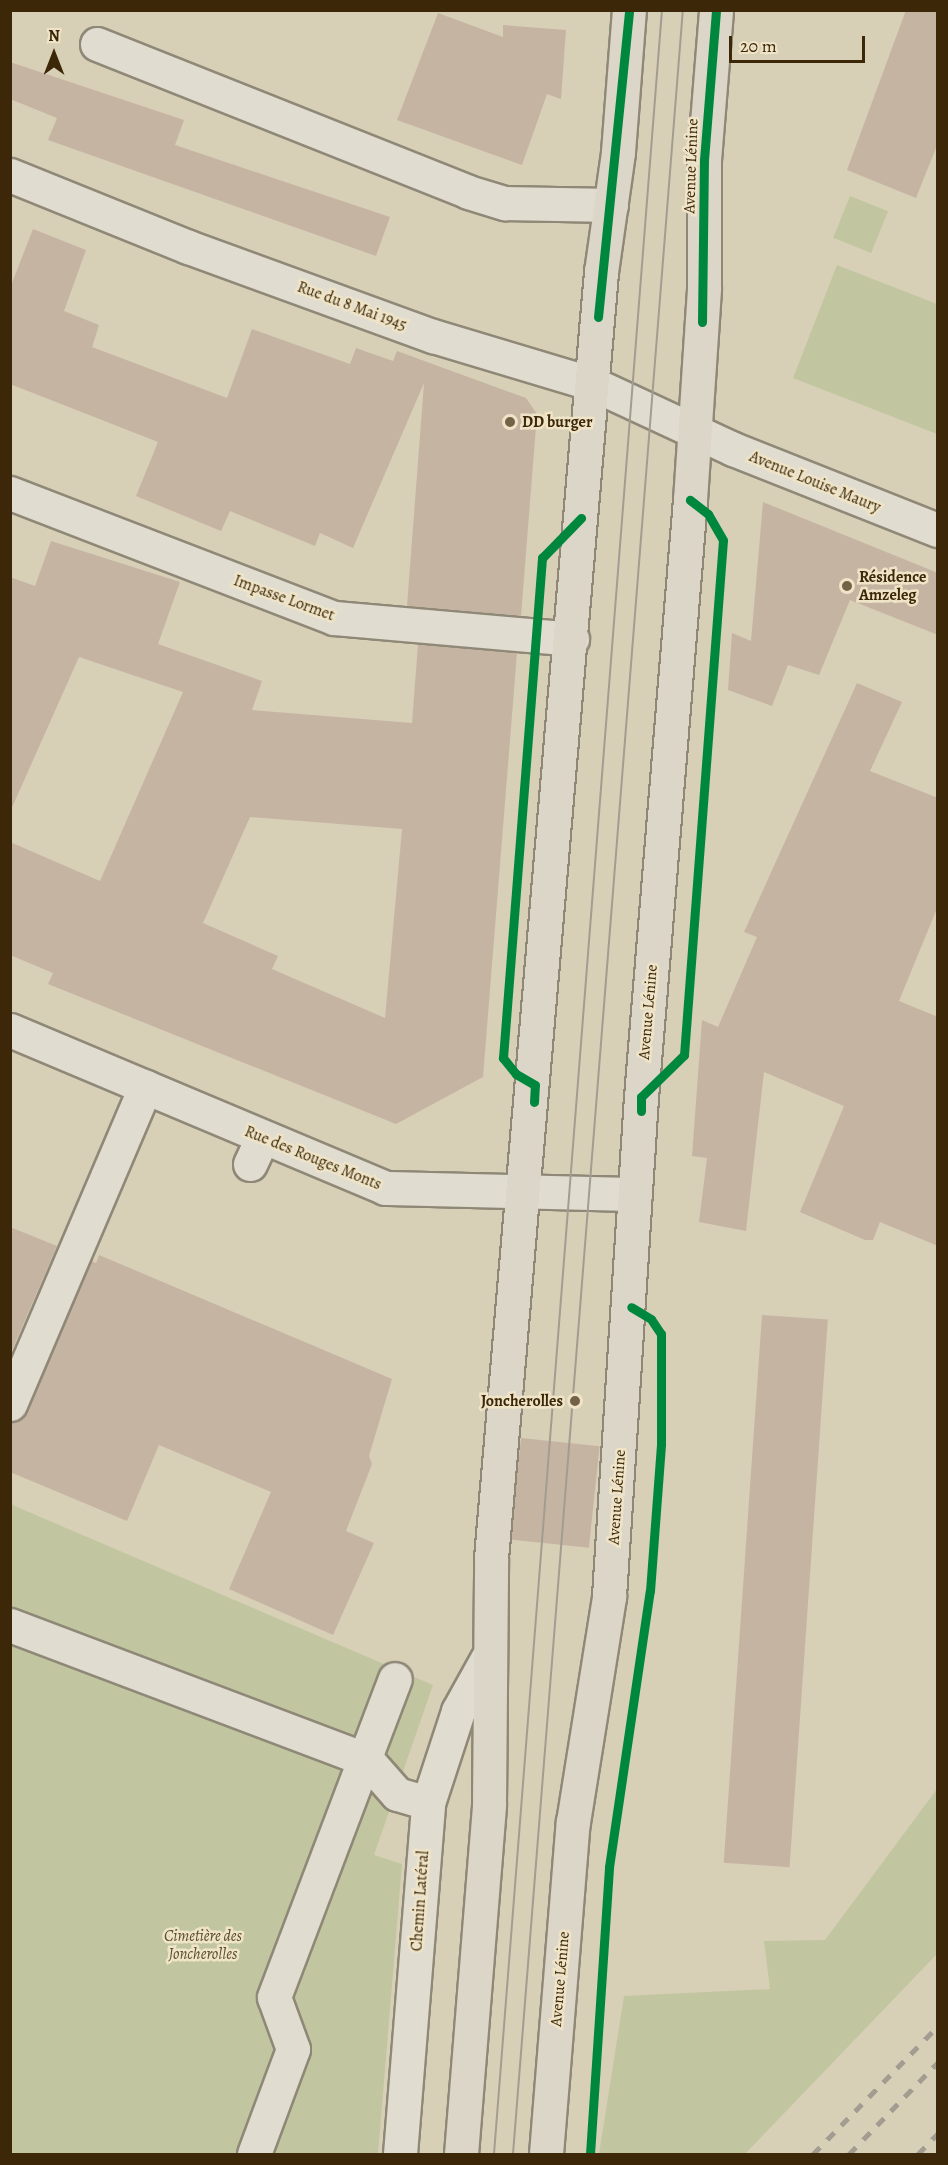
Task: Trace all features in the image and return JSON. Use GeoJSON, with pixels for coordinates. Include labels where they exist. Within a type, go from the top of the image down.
{"type":"FeatureCollection","features":[{"type":"Feature","properties":{"kind":"main road"},"geometry":{"type":"LineString","coordinates":[[461,2154],[489,1804],[487,1659],[524,1188],[593,384],[629,10]]}},
{"type":"Feature","properties":{"kind":"main road","name":"Avenue Lénine"},"geometry":{"type":"LineString","coordinates":[[546,2154],[573,1822],[609,1596],[635,1194],[704,287],[704,160],[716,10]]}},
{"type":"Feature","properties":{"kind":"street"},"geometry":{"type":"LineString","coordinates":[[97,44],[468,192],[505,203],[611,205]]}},
{"type":"Feature","properties":{"kind":"street","name":"Rue du 8 Mai 1945"},"geometry":{"type":"LineString","coordinates":[[10,175],[188,247],[422,332],[593,384],[694,432]]}},
{"type":"Feature","properties":{"kind":"street","name":"Avenue Louise Maury"},"geometry":{"type":"LineString","coordinates":[[694,432],[938,530]]}},
{"type":"Feature","properties":{"kind":"street","name":"Impasse Lormet"},"geometry":{"type":"LineString","coordinates":[[10,493],[334,618],[383,627],[572,639]]}},
{"type":"Feature","properties":{"kind":"street","name":"Rue des Rouges Monts"},"geometry":{"type":"LineString","coordinates":[[10,1030],[145,1087],[256,1151],[385,1188],[524,1188],[635,1194]]}},
{"type":"Feature","properties":{"kind":"street"},"geometry":{"type":"LineString","coordinates":[[10,1404],[103,1165],[145,1087]]}},
{"type":"Feature","properties":{"kind":"street"},"geometry":{"type":"LineString","coordinates":[[10,1625],[367,1760],[397,1794],[428,1803]]}},
{"type":"Feature","properties":{"kind":"street","name":"Chemin Latéral"},"geometry":{"type":"LineString","coordinates":[[400,2154],[428,1803],[458,1711],[487,1659]]}},
{"type":"Feature","properties":{"kind":"street"},"geometry":{"type":"LineString","coordinates":[[254,2154],[293,2049],[274,1997],[367,1760],[395,1678]]}},
{"type":"Feature","properties":{"kind":"green space"},"geometry":{"type":"Polygon","coordinates":[[[850,196],[888,211],[871,253],[833,238],[850,196]]]}},
{"type":"Feature","properties":{"kind":"green space"},"geometry":{"type":"Polygon","coordinates":[[[837,265],[937,304],[937,434],[793,378],[837,265]]]}},
{"type":"Feature","properties":{"kind":"green space","name":"Cimetière des Joncherolles"},"geometry":{"type":"Polygon","coordinates":[[[10,1504],[433,1685],[374,1855],[402,1864],[378,2154],[11,2154],[10,1504]]]}},
{"type":"Feature","properties":{"kind":"green space"},"geometry":{"type":"Polygon","coordinates":[[[937,1789],[937,1954],[745,2154],[599,2154],[624,1996],[770,1989],[764,1941],[825,1940],[937,1789]]]}},
{"type":"Feature","properties":{"kind":"building"},"geometry":{"type":"Polygon","coordinates":[[[906,10],[938,10],[938,143],[916,198],[847,170],[906,10]]]}},
{"type":"Feature","properties":{"kind":"building"},"geometry":{"type":"Polygon","coordinates":[[[438,13],[503,37],[503,25],[566,30],[561,99],[547,94],[522,165],[397,120],[438,13]]]}},
{"type":"Feature","properties":{"kind":"building"},"geometry":{"type":"Polygon","coordinates":[[[10,62],[184,120],[175,145],[390,217],[376,256],[48,140],[57,118],[10,99],[10,62]]]}},
{"type":"Feature","properties":{"kind":"building"},"geometry":{"type":"Polygon","coordinates":[[[33,229],[86,250],[64,311],[99,325],[92,347],[227,398],[252,329],[350,364],[356,348],[393,361],[397,351],[526,398],[537,414],[521,616],[407,606],[424,383],[353,548],[320,533],[315,546],[230,511],[221,531],[136,496],[158,442],[10,384],[10,288],[33,229]]]}},
{"type":"Feature","properties":{"kind":"building","name":"Résidence Amzeleg"},"geometry":{"type":"Polygon","coordinates":[[[763,502],[938,573],[938,635],[850,600],[819,675],[788,665],[772,706],[728,690],[732,633],[751,641],[763,502]]]}},
{"type":"Feature","properties":{"kind":"building"},"geometry":{"type":"Polygon","coordinates":[[[51,541],[180,582],[158,644],[262,681],[252,710],[412,723],[418,644],[517,653],[483,1077],[396,1124],[48,984],[53,973],[10,955],[10,842],[100,881],[183,692],[79,657],[10,812],[10,577],[35,586],[51,541]],[[250,817],[203,923],[278,956],[272,969],[385,1018],[402,829],[250,817]]]}},
{"type":"Feature","properties":{"kind":"building"},"geometry":{"type":"Polygon","coordinates":[[[857,683],[902,702],[870,771],[938,798],[938,906],[899,1001],[938,1017],[938,1246],[880,1222],[873,1240],[865,1240],[800,1212],[844,1106],[764,1072],[746,1231],[699,1222],[707,1158],[692,1156],[702,1020],[718,1027],[757,937],[744,932],[857,683]]]}},
{"type":"Feature","properties":{"kind":"building"},"geometry":{"type":"Polygon","coordinates":[[[10,1227],[57,1246],[10,1355],[10,1227]]]}},
{"type":"Feature","properties":{"kind":"building"},"geometry":{"type":"Polygon","coordinates":[[[99,1255],[392,1379],[369,1456],[372,1464],[346,1531],[374,1543],[333,1635],[229,1589],[271,1492],[159,1445],[127,1521],[10,1472],[10,1422],[27,1411],[91,1261],[96,1263],[99,1255]]]}},
{"type":"Feature","properties":{"kind":"building"},"geometry":{"type":"Polygon","coordinates":[[[762,1315],[828,1320],[790,1867],[724,1863],[762,1315]]]}},
{"type":"Feature","properties":{"kind":"building"},"geometry":{"type":"Polygon","coordinates":[[[521,1438],[600,1446],[589,1548],[510,1539],[521,1438]]]}},
{"type":"Feature","properties":{"kind":"tram line"},"geometry":{"type":"LineString","coordinates":[[494,2154],[662,10]]}},
{"type":"Feature","properties":{"kind":"tram line"},"geometry":{"type":"LineString","coordinates":[[513,2154],[683,10]]}},
{"type":"Feature","properties":{"kind":"railway"},"geometry":{"type":"LineString","coordinates":[[813,2154],[938,2026]]}},
{"type":"Feature","properties":{"kind":"railway"},"geometry":{"type":"LineString","coordinates":[[849,2154],[938,2062]]}},
{"type":"Feature","properties":{"kind":"railway"},"geometry":{"type":"LineString","coordinates":[[918,2154],[938,2133]]}},
{"type":"Feature","properties":{"kind":"cycle path"},"geometry":{"type":"LineString","coordinates":[[598,317],[629,10]]}},
{"type":"Feature","properties":{"kind":"cycle path"},"geometry":{"type":"LineString","coordinates":[[702,322],[704,160],[716,10]]}},
{"type":"Feature","properties":{"kind":"cycle path"},"geometry":{"type":"LineString","coordinates":[[641,1111],[641,1097],[684,1055],[723,540],[708,514],[690,500]]}},
{"type":"Feature","properties":{"kind":"cycle path"},"geometry":{"type":"LineString","coordinates":[[534,1102],[535,1085],[516,1074],[503,1058],[542,558],[581,518]]}},
{"type":"Feature","properties":{"kind":"cycle path"},"geometry":{"type":"LineString","coordinates":[[590,2154],[609,1867],[650,1591],[661,1444],[661,1334],[651,1319],[631,1307]]}},
{"type":"Feature","properties":{"kind":"place","name":"DD burger"},"geometry":{"type":"Point","coordinates":[510,422]}},
{"type":"Feature","properties":{"kind":"place","name":"Résidence Amzeleg"},"geometry":{"type":"Point","coordinates":[847,586]}},
{"type":"Feature","properties":{"kind":"place","name":"Joncherolles"},"geometry":{"type":"Point","coordinates":[575,1401]}}]}
